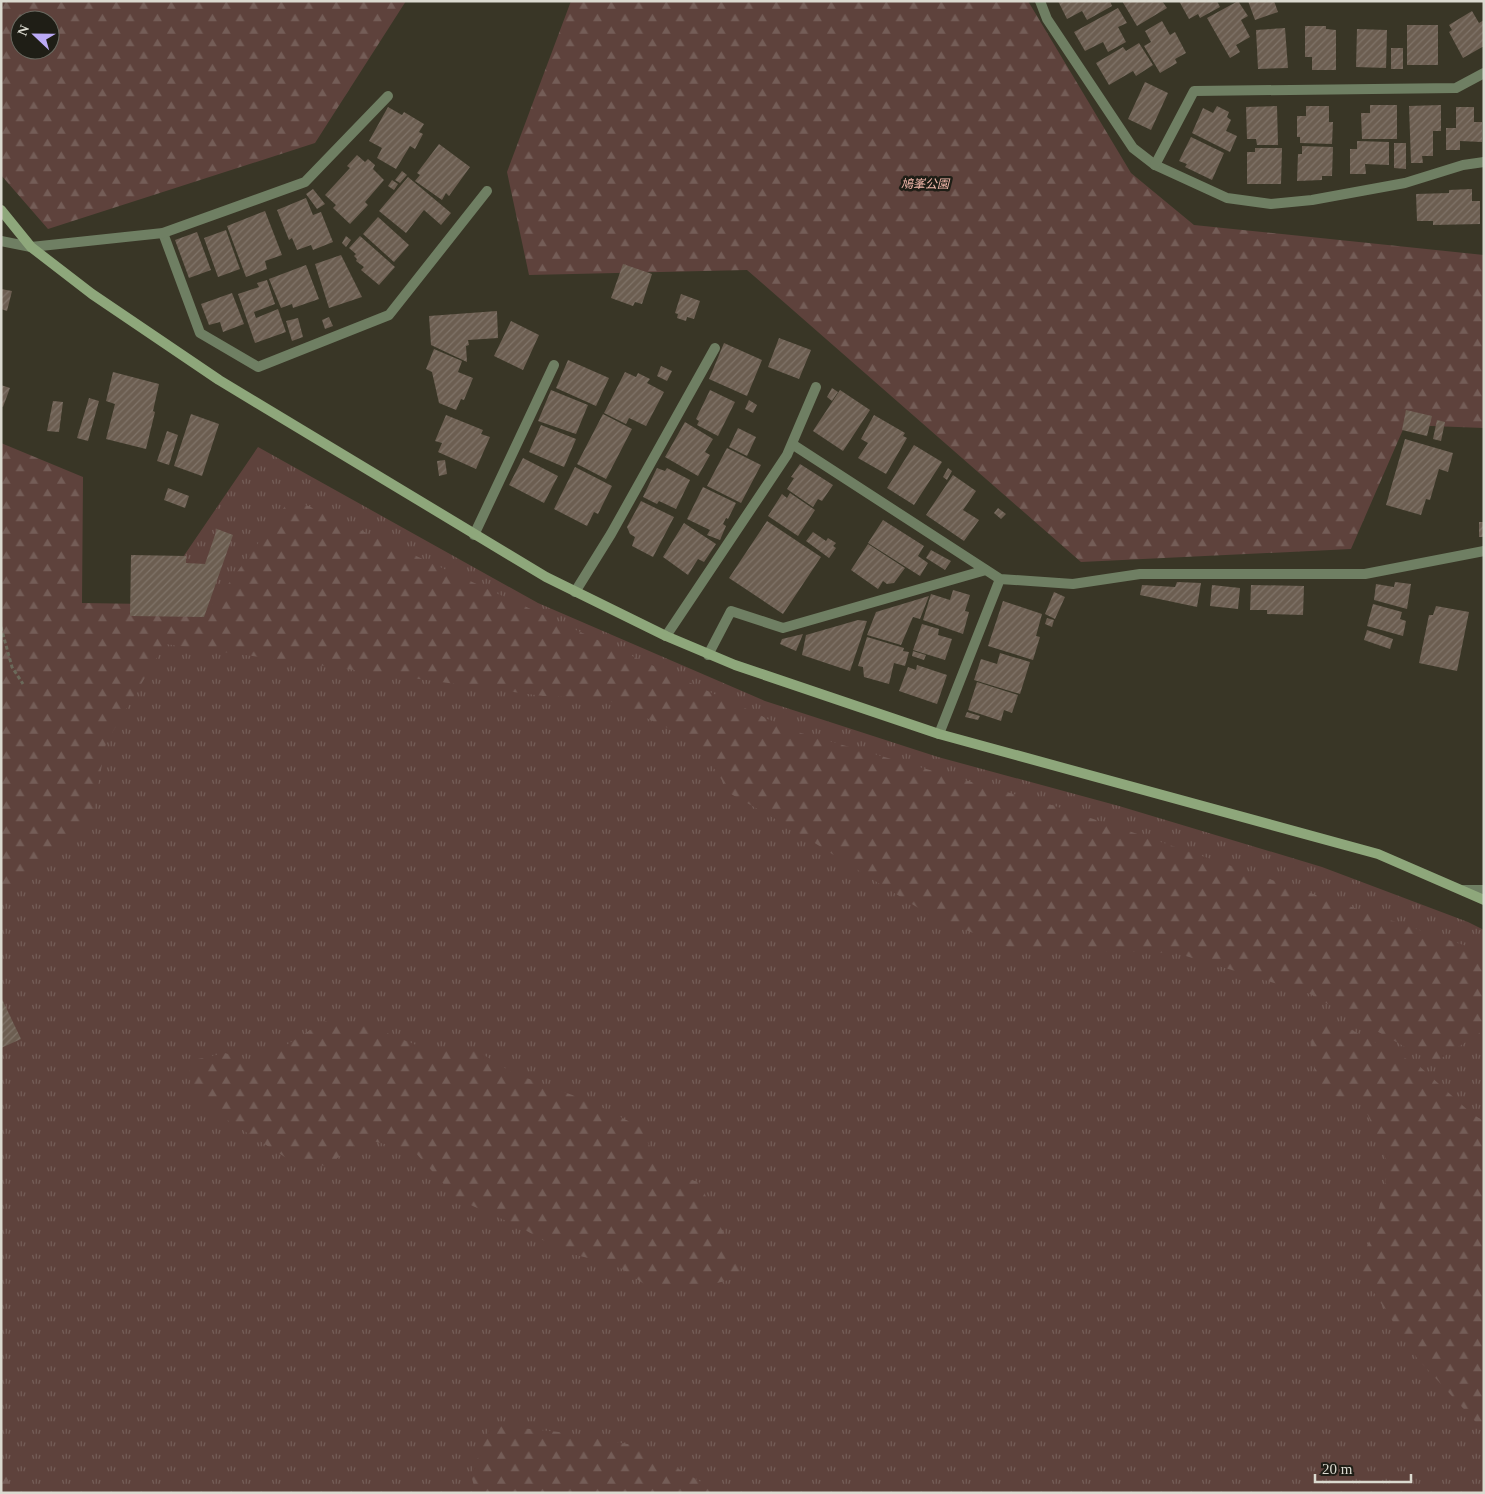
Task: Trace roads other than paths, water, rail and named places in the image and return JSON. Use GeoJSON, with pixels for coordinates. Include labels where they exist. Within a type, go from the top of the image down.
{"type":"FeatureCollection","features":[{"type":"Feature","properties":{"kind":"street"},"geometry":{"type":"LineString","coordinates":[[1040,1],[1047,19],[1133,148],[1154,165],[1226,198],[1271,204],[1312,200],[1406,182],[1463,165],[1484,162]]}},
{"type":"Feature","properties":{"kind":"street"},"geometry":{"type":"LineString","coordinates":[[1154,165],[1194,91],[1456,88],[1484,73]]}},
{"type":"Feature","properties":{"kind":"street"},"geometry":{"type":"LineString","coordinates":[[1,241],[31,248],[163,233],[305,182],[388,96]]}},
{"type":"Feature","properties":{"kind":"street"},"geometry":{"type":"LineString","coordinates":[[163,233],[200,333],[258,367],[389,314],[488,192]]}},
{"type":"Feature","properties":{"kind":"street"},"geometry":{"type":"LineString","coordinates":[[1,210],[31,248],[92,294],[219,380],[474,535],[575,592],[666,636],[708,655],[831,699],[939,734],[1378,854],[1484,900]]}},
{"type":"Feature","properties":{"kind":"street"},"geometry":{"type":"LineString","coordinates":[[575,592],[611,534],[715,348]]}},
{"type":"Feature","properties":{"kind":"street"},"geometry":{"type":"LineString","coordinates":[[474,535],[554,366]]}},
{"type":"Feature","properties":{"kind":"street"},"geometry":{"type":"LineString","coordinates":[[666,636],[792,444],[816,387]]}},
{"type":"Feature","properties":{"kind":"street"},"geometry":{"type":"LineString","coordinates":[[792,444],[1000,579],[1073,584],[1140,574],[1365,574],[1484,551]]}},
{"type":"Feature","properties":{"kind":"street"},"geometry":{"type":"LineString","coordinates":[[708,655],[731,611],[783,628],[986,570]]}},
{"type":"Feature","properties":{"kind":"street"},"geometry":{"type":"LineString","coordinates":[[939,734],[1000,579]]}},
{"type":"Feature","properties":{"kind":"street"},"geometry":{"type":"LineString","coordinates":[[1464,890],[1484,890]]}},
{"type":"Feature","properties":{"kind":"park label","name":"鳩峯公園"},"geometry":{"type":"Point","coordinates":[925,184]}}]}
